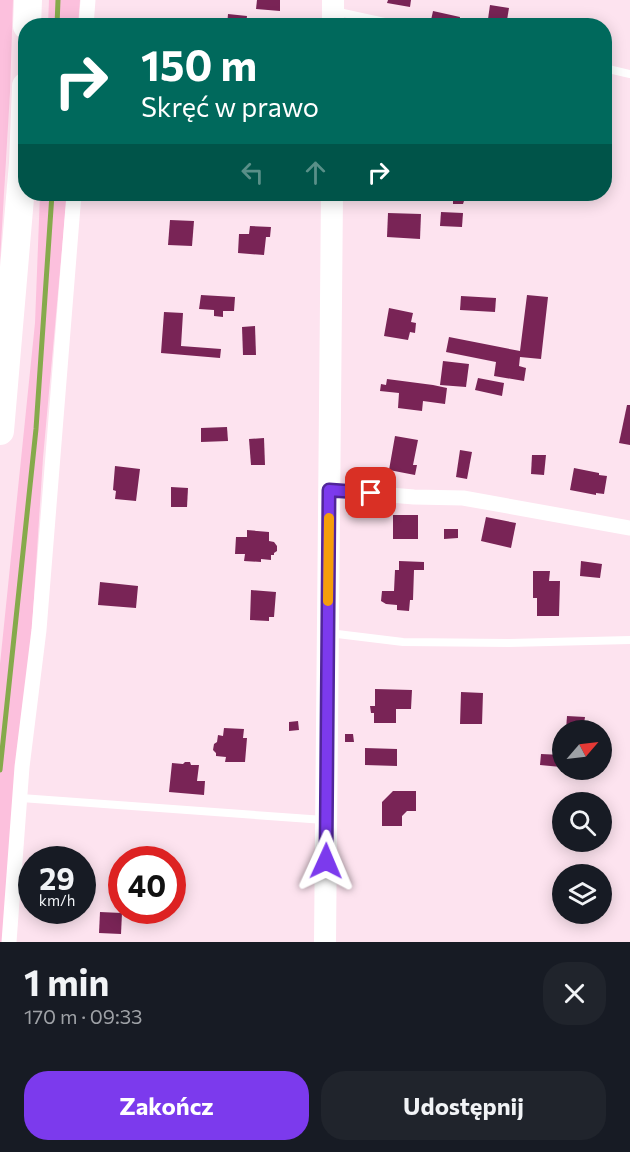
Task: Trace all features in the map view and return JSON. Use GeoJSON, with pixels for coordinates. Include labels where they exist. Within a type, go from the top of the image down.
{"type":"FeatureCollection","features":[{"type":"Feature","properties":{"kind":"highway"},"geometry":{"type":"LineString","coordinates":[[27,18],[28,0]]}},
{"type":"Feature","properties":{"kind":"highway"},"geometry":{"type":"LineString","coordinates":[[0,431],[20,201]]}},
{"type":"Feature","properties":{"kind":"street"},"geometry":{"type":"LineString","coordinates":[[87,18],[88,0]]}},
{"type":"Feature","properties":{"kind":"street"},"geometry":{"type":"LineString","coordinates":[[9,942],[22,767],[39,630],[73,201]]}},
{"type":"Feature","properties":{"kind":"street"},"geometry":{"type":"LineString","coordinates":[[325,942],[332,201]]}},
{"type":"Feature","properties":{"kind":"street"},"geometry":{"type":"LineString","coordinates":[[329,490],[414,497],[463,498],[630,528]]}},
{"type":"Feature","properties":{"kind":"lane"},"geometry":{"type":"LineString","coordinates":[[333,12],[363,18]]}},
{"type":"Feature","properties":{"kind":"lane"},"geometry":{"type":"LineString","coordinates":[[612,70],[630,74]]}},
{"type":"Feature","properties":{"kind":"lane"},"geometry":{"type":"LineString","coordinates":[[327,633],[403,642],[509,643],[630,640]]}},
{"type":"Feature","properties":{"kind":"lane"},"geometry":{"type":"LineString","coordinates":[[21,798],[326,820]]}},
{"type":"Feature","properties":{"kind":"shaded area"},"geometry":{"type":"Polygon","coordinates":[[[0,0],[13,0],[0,261],[0,0]]]}},
{"type":"Feature","properties":{"kind":"shaded area"},"geometry":{"type":"Polygon","coordinates":[[[49,0],[80,0],[79,18],[48,18],[49,0]]]}},
{"type":"Feature","properties":{"kind":"shaded area"},"geometry":{"type":"Polygon","coordinates":[[[40,201],[66,201],[43,458],[29,675],[2,942],[0,942],[0,664],[35,323],[40,201]]]}},
{"type":"Feature","properties":{"kind":"building"},"geometry":{"type":"Polygon","coordinates":[[[257,0],[280,0],[280,11],[256,9],[257,0]]]}},
{"type":"Feature","properties":{"kind":"building"},"geometry":{"type":"Polygon","coordinates":[[[388,0],[411,0],[410,7],[387,3],[388,0]]]}},
{"type":"Feature","properties":{"kind":"building"},"geometry":{"type":"Polygon","coordinates":[[[490,5],[509,8],[507,18],[488,18],[490,5]]]}},
{"type":"Feature","properties":{"kind":"building"},"geometry":{"type":"Polygon","coordinates":[[[433,11],[460,17],[460,18],[432,18],[433,11]]]}},
{"type":"Feature","properties":{"kind":"building"},"geometry":{"type":"Polygon","coordinates":[[[228,14],[247,16],[247,18],[228,18],[228,14]]]}},
{"type":"Feature","properties":{"kind":"building"},"geometry":{"type":"Polygon","coordinates":[[[453,201],[464,201],[463,204],[453,204],[453,201]]]}},
{"type":"Feature","properties":{"kind":"building"},"geometry":{"type":"Polygon","coordinates":[[[441,212],[463,213],[462,227],[440,226],[441,212]]]}},
{"type":"Feature","properties":{"kind":"building"},"geometry":{"type":"Polygon","coordinates":[[[388,213],[421,214],[420,239],[387,237],[388,213]]]}},
{"type":"Feature","properties":{"kind":"building"},"geometry":{"type":"Polygon","coordinates":[[[170,220],[194,221],[192,246],[168,245],[170,220]]]}},
{"type":"Feature","properties":{"kind":"building"},"geometry":{"type":"Polygon","coordinates":[[[250,226],[271,227],[270,237],[266,237],[264,255],[238,253],[239,234],[249,234],[250,226]]]}},
{"type":"Feature","properties":{"kind":"building"},"geometry":{"type":"Polygon","coordinates":[[[201,295],[235,297],[234,311],[223,311],[223,317],[214,316],[214,310],[199,309],[201,295]]]}},
{"type":"Feature","properties":{"kind":"building"},"geometry":{"type":"Polygon","coordinates":[[[527,295],[548,297],[541,359],[520,357],[519,366],[526,368],[524,381],[494,376],[496,362],[446,352],[449,337],[520,351],[527,295]]]}},
{"type":"Feature","properties":{"kind":"building"},"geometry":{"type":"Polygon","coordinates":[[[461,296],[496,298],[495,312],[460,310],[461,296]]]}},
{"type":"Feature","properties":{"kind":"building"},"geometry":{"type":"Polygon","coordinates":[[[389,308],[413,313],[411,322],[416,323],[415,333],[410,332],[408,340],[384,336],[389,308]]]}},
{"type":"Feature","properties":{"kind":"building"},"geometry":{"type":"Polygon","coordinates":[[[164,312],[183,313],[181,346],[221,349],[220,358],[161,353],[164,312]]]}},
{"type":"Feature","properties":{"kind":"building"},"geometry":{"type":"Polygon","coordinates":[[[255,326],[256,355],[243,355],[242,327],[255,326]]]}},
{"type":"Feature","properties":{"kind":"building"},"geometry":{"type":"Polygon","coordinates":[[[443,361],[469,364],[466,387],[440,385],[443,361]]]}},
{"type":"Feature","properties":{"kind":"building"},"geometry":{"type":"Polygon","coordinates":[[[478,378],[504,383],[502,396],[475,390],[478,378]]]}},
{"type":"Feature","properties":{"kind":"building"},"geometry":{"type":"Polygon","coordinates":[[[387,379],[447,388],[445,404],[423,401],[422,411],[398,408],[399,393],[380,391],[381,384],[386,385],[387,379]]]}},
{"type":"Feature","properties":{"kind":"building"},"geometry":{"type":"Polygon","coordinates":[[[627,405],[630,405],[630,445],[619,443],[627,405]]]}},
{"type":"Feature","properties":{"kind":"building"},"geometry":{"type":"Polygon","coordinates":[[[227,427],[228,441],[201,442],[201,428],[227,427]]]}},
{"type":"Feature","properties":{"kind":"building"},"geometry":{"type":"Polygon","coordinates":[[[395,436],[418,440],[413,465],[417,465],[415,475],[389,470],[395,436]]]}},
{"type":"Feature","properties":{"kind":"building"},"geometry":{"type":"Polygon","coordinates":[[[264,438],[265,465],[251,465],[249,439],[264,438]]]}},
{"type":"Feature","properties":{"kind":"building"},"geometry":{"type":"Polygon","coordinates":[[[460,450],[472,452],[467,479],[456,477],[460,450]]]}},
{"type":"Feature","properties":{"kind":"building"},"geometry":{"type":"Polygon","coordinates":[[[532,455],[546,455],[544,475],[531,474],[532,455]]]}},
{"type":"Feature","properties":{"kind":"building"},"geometry":{"type":"Polygon","coordinates":[[[115,466],[140,469],[136,501],[115,499],[116,491],[113,490],[115,466]]]}},
{"type":"Feature","properties":{"kind":"building"},"geometry":{"type":"Polygon","coordinates":[[[574,468],[607,476],[604,494],[596,493],[596,495],[570,490],[574,468]]]}},
{"type":"Feature","properties":{"kind":"building"},"geometry":{"type":"Polygon","coordinates":[[[171,487],[188,488],[187,507],[171,507],[171,487]]]}},
{"type":"Feature","properties":{"kind":"building"},"geometry":{"type":"Polygon","coordinates":[[[393,515],[418,515],[418,539],[393,539],[393,515]]]}},
{"type":"Feature","properties":{"kind":"building"},"geometry":{"type":"Polygon","coordinates":[[[486,517],[516,523],[511,548],[481,541],[486,517]]]}},
{"type":"Feature","properties":{"kind":"building"},"geometry":{"type":"Polygon","coordinates":[[[444,529],[458,529],[458,538],[444,539],[444,529]]]}},
{"type":"Feature","properties":{"kind":"building"},"geometry":{"type":"Polygon","coordinates":[[[247,530],[269,532],[269,541],[274,542],[277,546],[277,551],[271,555],[271,560],[244,561],[245,554],[235,554],[236,537],[247,537],[247,530]]]}},
{"type":"Feature","properties":{"kind":"building"},"geometry":{"type":"Polygon","coordinates":[[[399,561],[424,562],[424,570],[414,570],[413,600],[410,600],[409,611],[397,610],[397,605],[381,601],[382,591],[394,591],[395,570],[399,570],[399,561]]]}},
{"type":"Feature","properties":{"kind":"building"},"geometry":{"type":"Polygon","coordinates":[[[581,561],[602,564],[600,578],[580,576],[581,561]]]}},
{"type":"Feature","properties":{"kind":"building"},"geometry":{"type":"Polygon","coordinates":[[[533,571],[550,571],[549,581],[560,581],[559,616],[537,616],[537,598],[533,598],[533,571]]]}},
{"type":"Feature","properties":{"kind":"building"},"geometry":{"type":"Polygon","coordinates":[[[100,582],[138,586],[136,608],[98,605],[100,582]]]}},
{"type":"Feature","properties":{"kind":"building"},"geometry":{"type":"Polygon","coordinates":[[[251,590],[276,592],[274,617],[269,617],[269,621],[250,620],[251,590]]]}},
{"type":"Feature","properties":{"kind":"building"},"geometry":{"type":"Polygon","coordinates":[[[375,689],[412,690],[411,709],[396,709],[396,723],[374,723],[374,713],[371,713],[370,706],[375,706],[375,689]]]}},
{"type":"Feature","properties":{"kind":"building"},"geometry":{"type":"Polygon","coordinates":[[[461,692],[483,693],[482,724],[460,724],[461,692]]]}},
{"type":"Feature","properties":{"kind":"building"},"geometry":{"type":"Polygon","coordinates":[[[567,716],[585,717],[585,720],[567,720],[567,716]]]}},
{"type":"Feature","properties":{"kind":"building"},"geometry":{"type":"Polygon","coordinates":[[[298,721],[299,730],[289,731],[289,722],[298,721]]]}},
{"type":"Feature","properties":{"kind":"building"},"geometry":{"type":"Polygon","coordinates":[[[224,728],[244,729],[243,738],[247,738],[245,762],[225,762],[226,757],[216,756],[213,750],[214,744],[217,742],[218,735],[223,736],[224,728]]]}},
{"type":"Feature","properties":{"kind":"building"},"geometry":{"type":"Polygon","coordinates":[[[345,734],[353,734],[354,742],[345,742],[345,734]]]}},
{"type":"Feature","properties":{"kind":"building"},"geometry":{"type":"Polygon","coordinates":[[[365,748],[397,749],[397,766],[365,765],[365,748]]]}},
{"type":"Feature","properties":{"kind":"building"},"geometry":{"type":"Polygon","coordinates":[[[541,754],[552,755],[552,766],[540,765],[541,754]]]}},
{"type":"Feature","properties":{"kind":"building"},"geometry":{"type":"Polygon","coordinates":[[[185,762],[199,765],[197,781],[205,781],[204,795],[169,792],[172,763],[183,764],[185,762]]]}},
{"type":"Feature","properties":{"kind":"building"},"geometry":{"type":"Polygon","coordinates":[[[393,791],[416,791],[416,811],[407,811],[402,816],[402,826],[382,826],[382,802],[393,791]]]}},
{"type":"Feature","properties":{"kind":"building"},"geometry":{"type":"Polygon","coordinates":[[[100,912],[108,912],[108,924],[121,924],[121,934],[99,933],[100,912]]]}},
{"type":"Feature","properties":{"kind":"waterway"},"geometry":{"type":"LineString","coordinates":[[57,18],[58,0]]}},
{"type":"Feature","properties":{"kind":"waterway"},"geometry":{"type":"LineString","coordinates":[[0,770],[36,429],[52,201]]}},
{"type":"Feature","properties":{"kind":"slow traffic"},"geometry":{"type":"LineString","coordinates":[[328,601],[329,518]]}},
{"type":"Feature","properties":{"kind":"route"},"geometry":{"type":"LineString","coordinates":[[326,861],[329,490],[371,493]]}}]}
